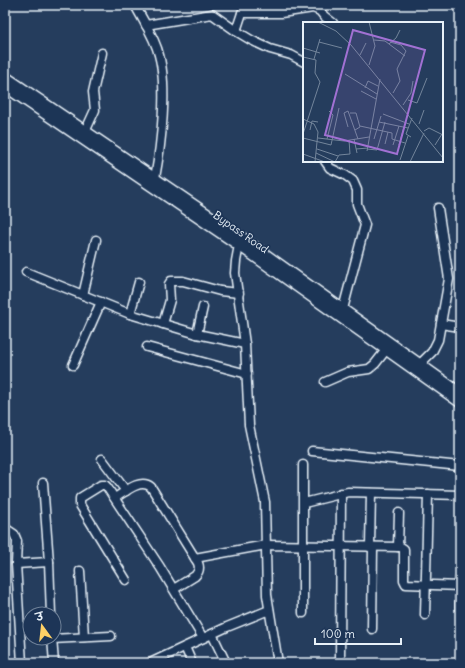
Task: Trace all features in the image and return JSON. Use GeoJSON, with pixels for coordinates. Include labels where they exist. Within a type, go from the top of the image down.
{"type":"FeatureCollection","features":[{"type":"Feature","properties":{"kind":"main road","name":"Bypass Road"},"geometry":{"type":"LineString","coordinates":[[5,77],[155,178],[460,393]]}},
{"type":"Feature","properties":{"kind":"main road","name":"Bypass Road"},"geometry":{"type":"LineString","coordinates":[[5,86],[239,245],[460,402]]}},
{"type":"Feature","properties":{"kind":"street"},"geometry":{"type":"LineString","coordinates":[[135,5],[156,45],[159,55],[163,85],[160,153],[155,178]]}},
{"type":"Feature","properties":{"kind":"street"},"geometry":{"type":"LineString","coordinates":[[236,31],[246,5]]}},
{"type":"Feature","properties":{"kind":"street"},"geometry":{"type":"LineString","coordinates":[[242,13],[281,13],[313,8],[320,11],[332,22]]}},
{"type":"Feature","properties":{"kind":"street"},"geometry":{"type":"LineString","coordinates":[[146,25],[212,14],[236,31],[270,49],[291,55],[303,61]]}},
{"type":"Feature","properties":{"kind":"street"},"geometry":{"type":"LineString","coordinates":[[85,132],[95,110],[93,92],[102,53]]}},
{"type":"Feature","properties":{"kind":"street"},"geometry":{"type":"LineString","coordinates":[[326,162],[330,168],[345,175],[353,181],[357,190],[357,204],[365,225],[344,310]]}},
{"type":"Feature","properties":{"kind":"street"},"geometry":{"type":"LineString","coordinates":[[420,364],[435,347],[441,324],[449,279],[438,208]]}},
{"type":"Feature","properties":{"kind":"street"},"geometry":{"type":"LineString","coordinates":[[83,295],[96,240]]}},
{"type":"Feature","properties":{"kind":"street"},"geometry":{"type":"LineString","coordinates":[[239,245],[235,273],[245,344],[249,425],[265,502],[269,610],[278,663]]}},
{"type":"Feature","properties":{"kind":"street"},"geometry":{"type":"LineString","coordinates":[[26,272],[130,314],[196,334],[245,344]]}},
{"type":"Feature","properties":{"kind":"street"},"geometry":{"type":"LineString","coordinates":[[163,324],[170,300],[169,284],[171,281],[184,281],[220,291],[239,293]]}},
{"type":"Feature","properties":{"kind":"street"},"geometry":{"type":"LineString","coordinates":[[130,314],[139,282]]}},
{"type":"Feature","properties":{"kind":"street"},"geometry":{"type":"LineString","coordinates":[[73,365],[101,302]]}},
{"type":"Feature","properties":{"kind":"street"},"geometry":{"type":"LineString","coordinates":[[196,334],[203,307]]}},
{"type":"Feature","properties":{"kind":"street"},"geometry":{"type":"LineString","coordinates":[[441,324],[460,327]]}},
{"type":"Feature","properties":{"kind":"street"},"geometry":{"type":"LineString","coordinates":[[147,347],[247,374]]}},
{"type":"Feature","properties":{"kind":"street"},"geometry":{"type":"LineString","coordinates":[[325,382],[348,372],[369,369],[386,350]]}},
{"type":"Feature","properties":{"kind":"street"},"geometry":{"type":"LineString","coordinates":[[312,451],[460,466]]}},
{"type":"Feature","properties":{"kind":"street"},"geometry":{"type":"LineString","coordinates":[[102,459],[126,491]]}},
{"type":"Feature","properties":{"kind":"street"},"geometry":{"type":"LineString","coordinates":[[303,464],[303,613]]}},
{"type":"Feature","properties":{"kind":"street"},"geometry":{"type":"LineString","coordinates":[[43,483],[51,606]]}},
{"type":"Feature","properties":{"kind":"street"},"geometry":{"type":"LineString","coordinates":[[126,580],[79,503],[80,498],[103,484],[115,498],[174,589],[203,638]]}},
{"type":"Feature","properties":{"kind":"street"},"geometry":{"type":"LineString","coordinates":[[115,498],[138,484],[148,485],[151,487],[195,558],[199,567],[198,573],[195,576],[174,589]]}},
{"type":"Feature","properties":{"kind":"street"},"geometry":{"type":"LineString","coordinates":[[304,503],[341,493],[460,495]]}},
{"type":"Feature","properties":{"kind":"street"},"geometry":{"type":"LineString","coordinates":[[340,663],[341,493]]}},
{"type":"Feature","properties":{"kind":"street"},"geometry":{"type":"LineString","coordinates":[[370,493],[372,629]]}},
{"type":"Feature","properties":{"kind":"street"},"geometry":{"type":"LineString","coordinates":[[425,615],[428,494]]}},
{"type":"Feature","properties":{"kind":"street"},"geometry":{"type":"LineString","coordinates":[[398,547],[399,513]]}},
{"type":"Feature","properties":{"kind":"street"},"geometry":{"type":"LineString","coordinates":[[5,528],[17,536],[16,564],[22,663]]}},
{"type":"Feature","properties":{"kind":"street"},"geometry":{"type":"LineString","coordinates":[[195,558],[266,546],[398,547],[404,549],[404,580],[406,584],[460,586]]}},
{"type":"Feature","properties":{"kind":"street"},"geometry":{"type":"LineString","coordinates":[[16,564],[49,562]]}},
{"type":"Feature","properties":{"kind":"street"},"geometry":{"type":"LineString","coordinates":[[80,571],[84,637]]}},
{"type":"Feature","properties":{"kind":"street"},"geometry":{"type":"LineString","coordinates":[[460,578],[460,608]]}},
{"type":"Feature","properties":{"kind":"street"},"geometry":{"type":"LineString","coordinates":[[154,662],[227,627],[269,610]]}},
{"type":"Feature","properties":{"kind":"street"},"geometry":{"type":"LineString","coordinates":[[212,634],[226,663]]}},
{"type":"Feature","properties":{"kind":"street"},"geometry":{"type":"LineString","coordinates":[[62,638],[111,636]]}},
{"type":"Feature","properties":{"kind":"street"},"geometry":{"type":"LineString","coordinates":[[53,646],[54,663]]}},
{"type":"Feature","properties":{"kind":"street"},"geometry":{"type":"LineString","coordinates":[[185,647],[192,663]]}}]}
